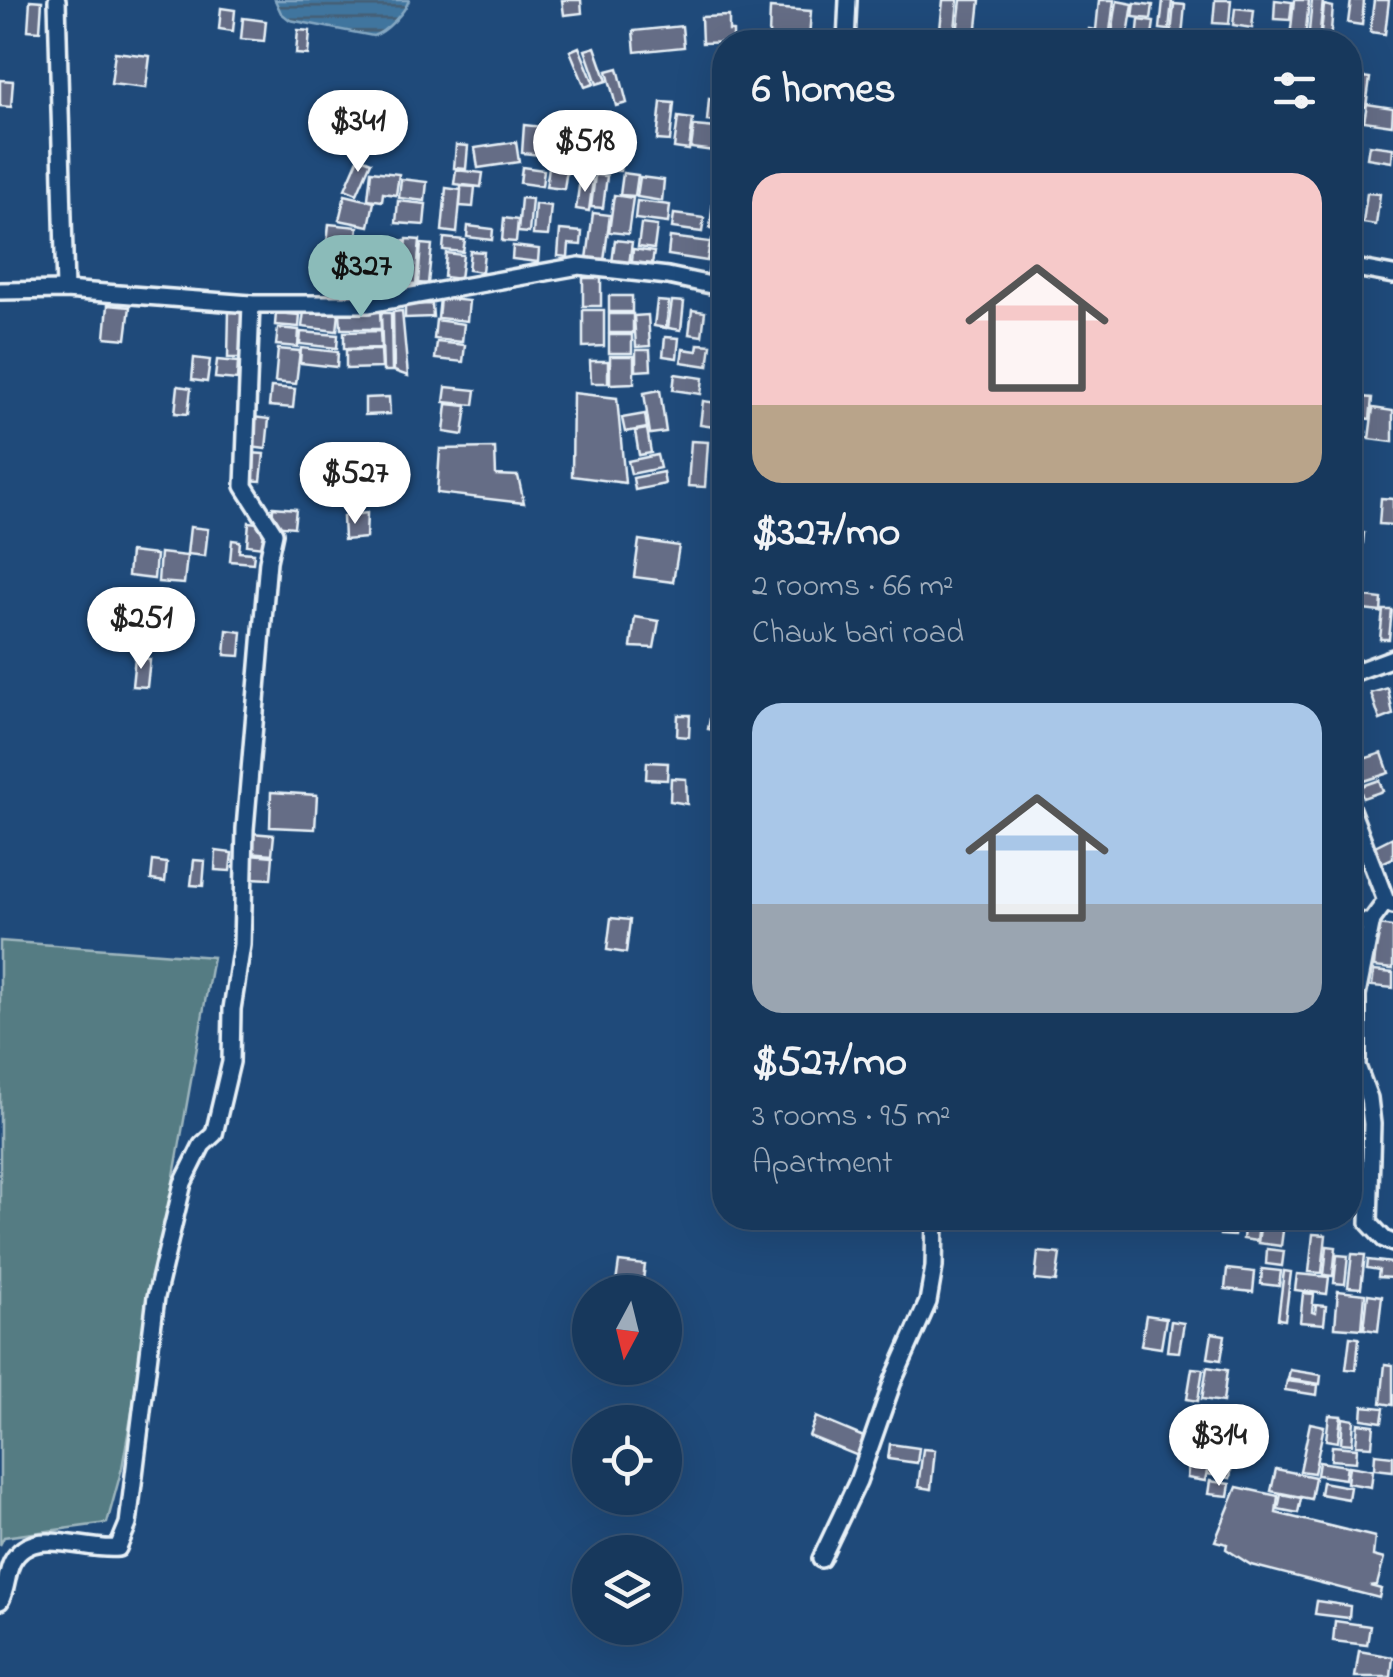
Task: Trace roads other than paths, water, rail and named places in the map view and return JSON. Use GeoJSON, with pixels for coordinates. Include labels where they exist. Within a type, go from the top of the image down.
{"type":"FeatureCollection","features":[{"type":"Feature","properties":{"kind":"street"},"geometry":{"type":"LineString","coordinates":[[57,0],[65,290]]}},
{"type":"Feature","properties":{"kind":"street"},"geometry":{"type":"LineString","coordinates":[[847,30],[848,0]]}},
{"type":"Feature","properties":{"kind":"street"},"geometry":{"type":"LineString","coordinates":[[0,291],[65,290],[251,304],[368,304],[579,266],[712,285]]}},
{"type":"Feature","properties":{"kind":"street"},"geometry":{"type":"LineString","coordinates":[[1362,269],[1393,275]]}},
{"type":"Feature","properties":{"kind":"street"},"geometry":{"type":"LineString","coordinates":[[0,1601],[12,1564],[24,1546],[40,1540],[100,1550],[118,1548],[128,1524],[156,1297],[183,1183],[202,1144],[214,1134],[232,1062],[232,1009],[242,944],[247,810],[268,560],[274,533],[244,486],[251,304]]}},
{"type":"Feature","properties":{"kind":"street"},"geometry":{"type":"LineString","coordinates":[[1362,670],[1393,658]]}},
{"type":"Feature","properties":{"kind":"street"},"geometry":{"type":"LineString","coordinates":[[1362,836],[1390,903],[1371,923],[1362,969]]}},
{"type":"Feature","properties":{"kind":"street"},"geometry":{"type":"LineString","coordinates":[[1362,922],[1371,923]]}},
{"type":"Feature","properties":{"kind":"street"},"geometry":{"type":"LineString","coordinates":[[1362,1079],[1372,1124],[1368,1223],[1393,1243]]}},
{"type":"Feature","properties":{"kind":"street"},"geometry":{"type":"LineString","coordinates":[[821,1559],[858,1481],[893,1381],[928,1302],[935,1230]]}},
{"type":"Feature","properties":{"kind":"water"},"geometry":{"type":"Polygon","coordinates":[[[275,0],[409,0],[394,21],[373,36],[290,20],[275,0]]]}}]}
